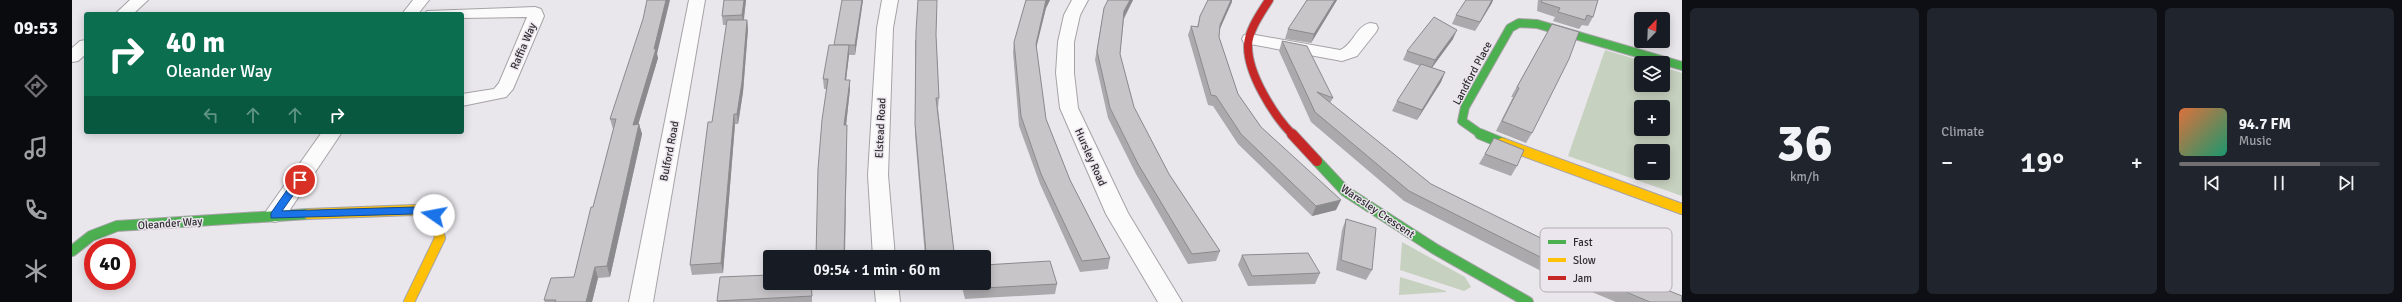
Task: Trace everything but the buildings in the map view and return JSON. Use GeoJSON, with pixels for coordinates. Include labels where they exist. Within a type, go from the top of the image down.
{"type":"FeatureCollection","features":[{"type":"Feature","properties":{"kind":"street"},"geometry":{"type":"LineString","coordinates":[[125,12],[140,0]]}},
{"type":"Feature","properties":{"kind":"street"},"geometry":{"type":"LineString","coordinates":[[412,12],[421,0]]}},
{"type":"Feature","properties":{"kind":"street","name":"Bulford Road"},"geometry":{"type":"LineString","coordinates":[[641,302],[697,0]]}},
{"type":"Feature","properties":{"kind":"street","name":"Elstead Road"},"geometry":{"type":"LineString","coordinates":[[883,250],[878,175],[885,28],[890,0]]}},
{"type":"Feature","properties":{"kind":"street","name":"Hursley Road"},"geometry":{"type":"LineString","coordinates":[[1080,0],[1072,15],[1066,42],[1065,73],[1069,108],[1117,214],[1170,302]]}},
{"type":"Feature","properties":{"kind":"street","name":"Waresley Crescent"},"geometry":{"type":"LineString","coordinates":[[1269,0],[1253,27],[1248,45],[1254,76],[1282,124],[1345,191],[1517,301]]}},
{"type":"Feature","properties":{"kind":"street","name":"Raffia Way"},"geometry":{"type":"LineString","coordinates":[[464,13],[535,12],[536,16],[507,85],[500,92],[464,100]]}},
{"type":"Feature","properties":{"kind":"street","name":"Landford Place"},"geometry":{"type":"LineString","coordinates":[[1682,66],[1536,24],[1519,23],[1510,28],[1465,107],[1462,121],[1479,134],[1508,146],[1682,209]]}},
{"type":"Feature","properties":{"kind":"street"},"geometry":{"type":"LineString","coordinates":[[1250,39],[1342,56],[1351,52],[1370,28]]}},
{"type":"Feature","properties":{"kind":"street"},"geometry":{"type":"LineString","coordinates":[[72,57],[84,47]]}},
{"type":"Feature","properties":{"kind":"street"},"geometry":{"type":"LineString","coordinates":[[275,215],[331,134]]}},
{"type":"Feature","properties":{"kind":"street","name":"Oleander Way"},"geometry":{"type":"LineString","coordinates":[[72,251],[92,236],[117,226],[275,215],[414,210],[434,215],[440,238],[409,302]]}},
{"type":"Feature","properties":{"kind":"street"},"geometry":{"type":"LineString","coordinates":[[887,290],[888,302]]}},
{"type":"Feature","properties":{"kind":"green space"},"geometry":{"type":"Polygon","coordinates":[[[1605,50],[1634,59],[1634,92],[1670,92],[1670,69],[1682,73],[1682,196],[1636,180],[1670,180],[1670,144],[1634,144],[1634,179],[1568,156],[1605,50]]]}},
{"type":"Feature","properties":{"kind":"green space"},"geometry":{"type":"Polygon","coordinates":[[[1402,242],[1465,277],[1471,287],[1464,291],[1400,270],[1402,242]]]}},
{"type":"Feature","properties":{"kind":"green space"},"geometry":{"type":"Polygon","coordinates":[[[1400,277],[1446,291],[1446,292],[1399,295],[1400,277]]]}},
{"type":"Feature","properties":{"kind":"traffic: fast"},"geometry":{"type":"LineString","coordinates":[[1502,143],[1479,134],[1462,121],[1465,107],[1510,28],[1519,23],[1537,24],[1682,66]]}},
{"type":"Feature","properties":{"kind":"traffic: fast"},"geometry":{"type":"LineString","coordinates":[[1317,161],[1345,191],[1435,249],[1528,302]]}},
{"type":"Feature","properties":{"kind":"traffic: fast"},"geometry":{"type":"LineString","coordinates":[[72,251],[91,236],[117,226],[308,214]]}},
{"type":"Feature","properties":{"kind":"traffic: slow"},"geometry":{"type":"LineString","coordinates":[[1502,143],[1682,209]]}},
{"type":"Feature","properties":{"kind":"traffic: slow"},"geometry":{"type":"LineString","coordinates":[[308,214],[414,210],[434,215],[440,238],[409,302]]}},
{"type":"Feature","properties":{"kind":"traffic: jam"},"geometry":{"type":"LineString","coordinates":[[1269,0],[1253,27],[1248,45],[1254,76],[1282,124],[1317,161]]}},
{"type":"Feature","properties":{"kind":"route"},"geometry":{"type":"LineString","coordinates":[[300,180],[275,215],[414,210],[434,215]]}}]}
